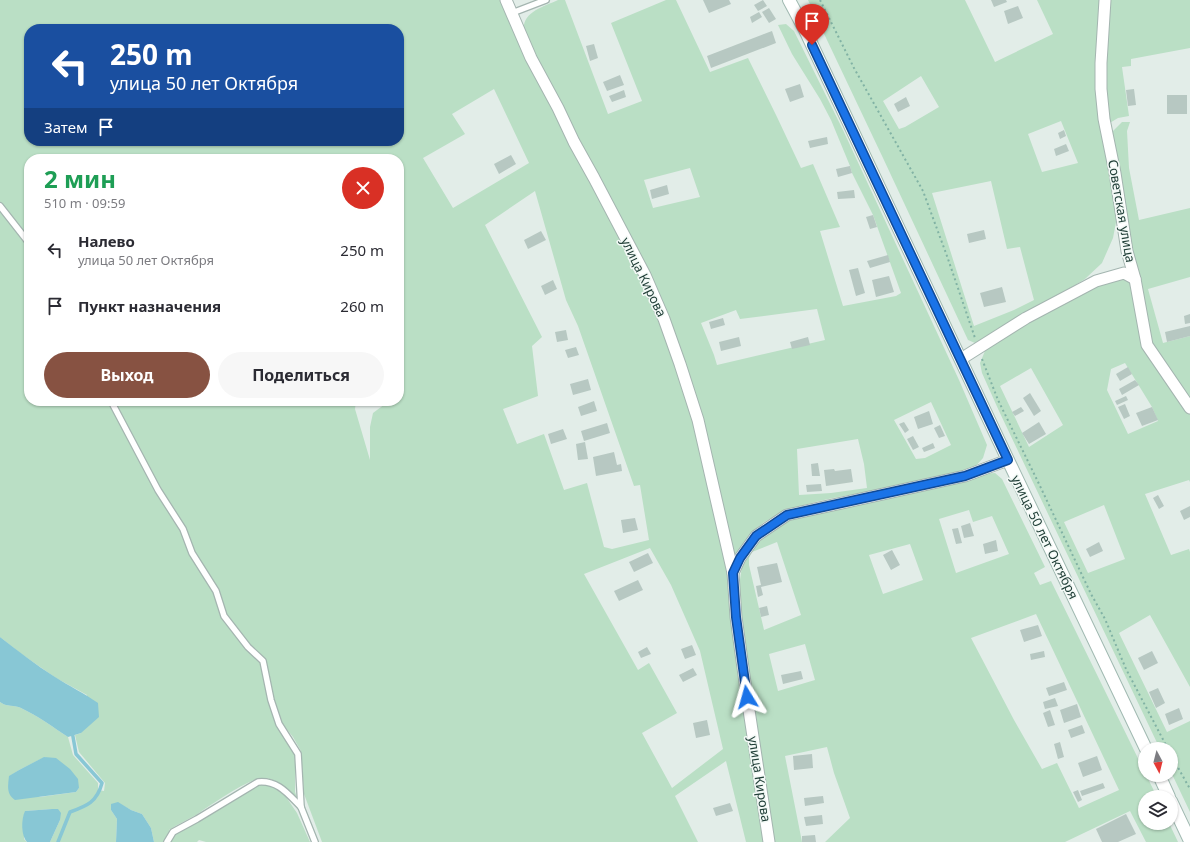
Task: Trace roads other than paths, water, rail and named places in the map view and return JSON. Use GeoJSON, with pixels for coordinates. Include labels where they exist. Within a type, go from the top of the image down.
{"type":"FeatureCollection","features":[{"type":"Feature","properties":{"kind":"main road","name":"улица 50 лет Октября"},"geometry":{"type":"LineString","coordinates":[[789,0],[805,30],[1143,742]]}},
{"type":"Feature","properties":{"kind":"main road"},"geometry":{"type":"LineString","coordinates":[[1178,816],[1190,841]]}},
{"type":"Feature","properties":{"kind":"street","name":"улица Кирова"},"geometry":{"type":"LineString","coordinates":[[506,0],[531,58],[645,275],[664,319],[698,420],[733,573],[736,617],[769,842]]}},
{"type":"Feature","properties":{"kind":"street","name":"Советская улица"},"geometry":{"type":"LineString","coordinates":[[1105,0],[1101,89],[1104,120],[1115,172],[1127,251],[1135,279],[1147,345],[1190,408]]}},
{"type":"Feature","properties":{"kind":"street"},"geometry":{"type":"LineString","coordinates":[[961,359],[1026,318],[1096,281],[1124,273],[1135,279]]}},
{"type":"Feature","properties":{"kind":"street"},"geometry":{"type":"LineString","coordinates":[[733,573],[740,558],[756,536],[787,515],[965,476],[1008,460]]}},
{"type":"Feature","properties":{"kind":"lane"},"geometry":{"type":"LineString","coordinates":[[512,12],[546,0]]}},
{"type":"Feature","properties":{"kind":"lane"},"geometry":{"type":"LineString","coordinates":[[0,206],[24,237]]}},
{"type":"Feature","properties":{"kind":"lane"},"geometry":{"type":"LineString","coordinates":[[114,406],[158,490],[183,529],[192,553],[216,591],[224,616],[248,647],[263,662],[271,700],[279,724],[298,754],[301,807],[315,842]]}},
{"type":"Feature","properties":{"kind":"lane"},"geometry":{"type":"LineString","coordinates":[[168,842],[173,832],[258,782],[266,781],[273,783],[284,790],[301,807]]}},
{"type":"Feature","properties":{"kind":"water"},"geometry":{"type":"Polygon","coordinates":[[[0,637],[27,658],[98,703],[99,717],[81,733],[68,737],[27,711],[19,707],[5,705],[0,702],[0,637]]]}},
{"type":"Feature","properties":{"kind":"water"},"geometry":{"type":"Polygon","coordinates":[[[44,757],[56,758],[70,769],[78,779],[79,788],[76,792],[15,800],[12,798],[8,786],[9,776],[44,757]]]}},
{"type":"Feature","properties":{"kind":"water"},"geometry":{"type":"Polygon","coordinates":[[[118,802],[131,810],[142,814],[151,828],[154,842],[116,842],[117,819],[111,810],[111,804],[118,802]]]}},
{"type":"Feature","properties":{"kind":"water"},"geometry":{"type":"Polygon","coordinates":[[[58,809],[61,813],[60,820],[50,842],[27,842],[22,827],[25,811],[58,809]]]}},
{"type":"Feature","properties":{"kind":"waterway"},"geometry":{"type":"LineString","coordinates":[[58,842],[70,812],[81,808],[94,799],[102,783],[76,754],[72,731]]}}]}
